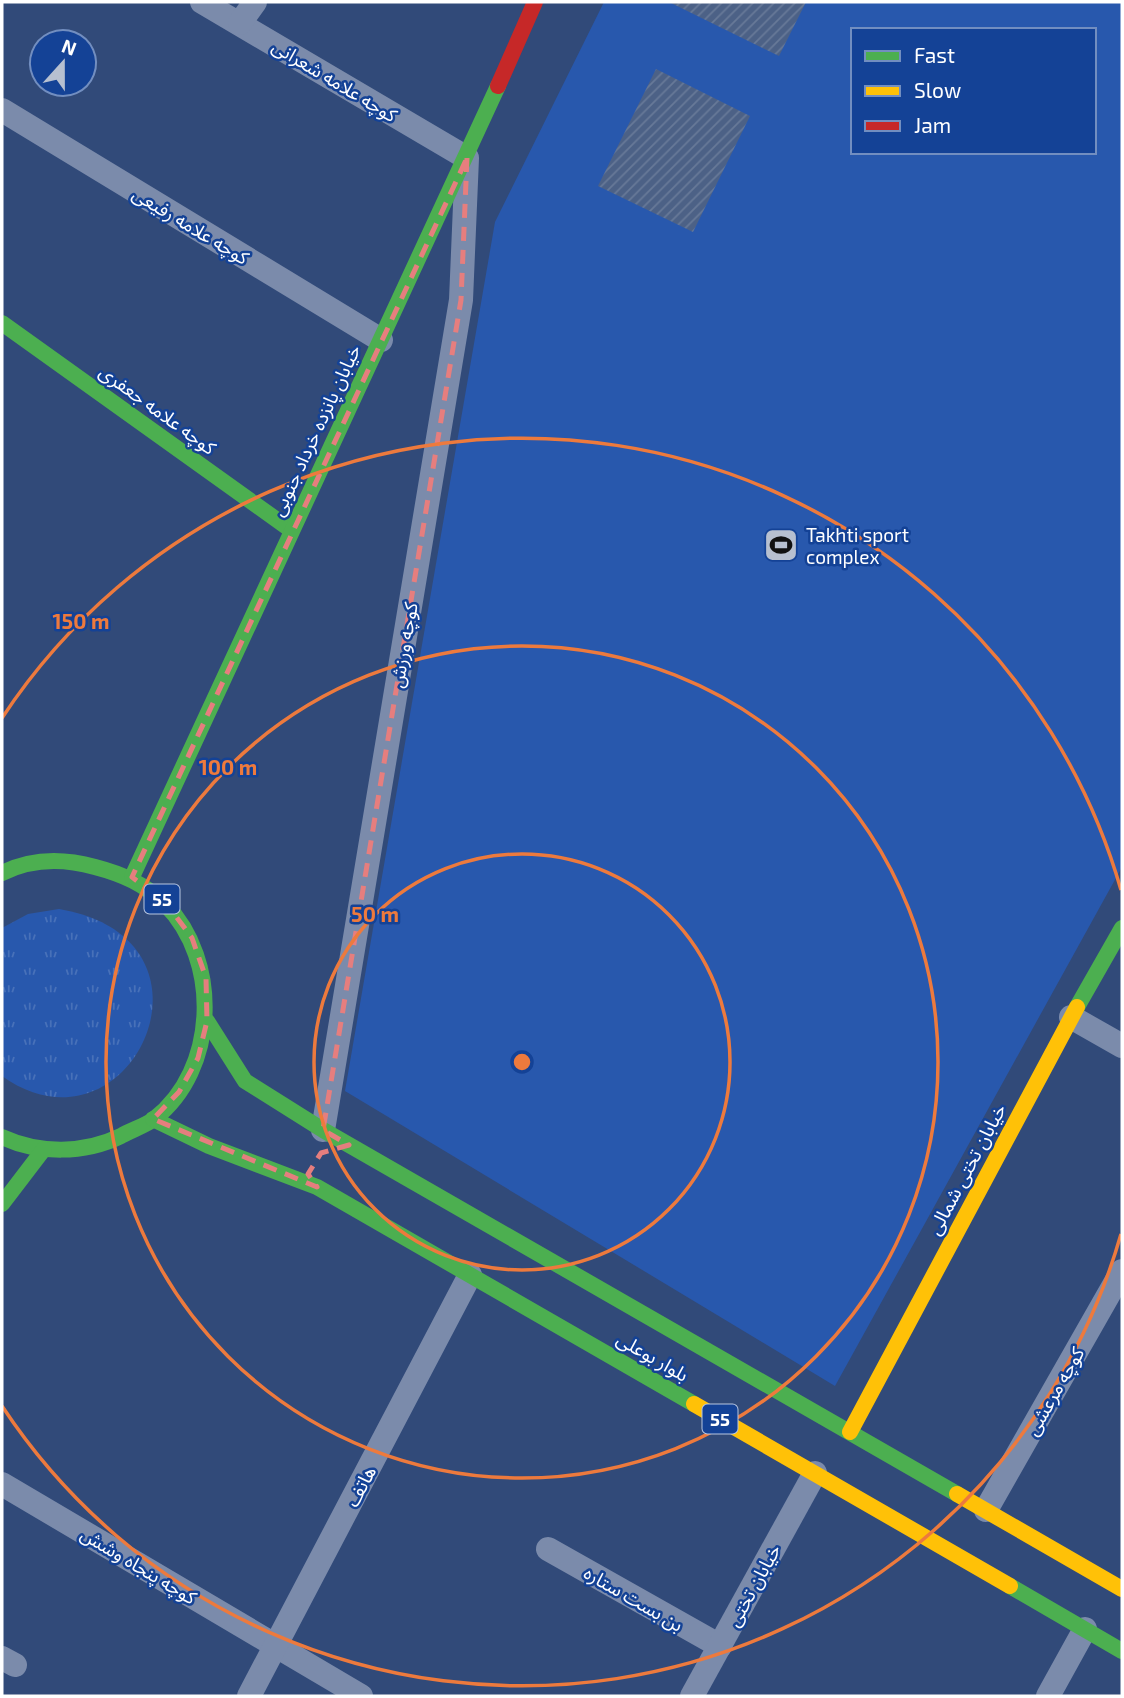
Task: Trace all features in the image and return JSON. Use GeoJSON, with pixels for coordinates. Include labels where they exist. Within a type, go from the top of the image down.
{"type":"FeatureCollection","features":[{"type":"Feature","properties":{"kind":"main road","name":"خیابان پانزده خرداد جنوبی"},"geometry":{"type":"LineString","coordinates":[[132,877],[291,530],[467,158],[532,3]]}},
{"type":"Feature","properties":{"kind":"main road","name":"کوچه علامه جعفری"},"geometry":{"type":"LineString","coordinates":[[2,323],[291,530]]}},
{"type":"Feature","properties":{"kind":"main road","name":"55"},"geometry":{"type":"LineString","coordinates":[[2,873],[51,859],[93,862],[132,877],[166,903],[192,938],[206,978],[207,1021],[198,1058],[179,1092],[153,1119],[120,1139],[82,1149],[44,1149],[2,1137]]}},
{"type":"Feature","properties":{"kind":"main road","name":"خیابان تختی شمالی"},"geometry":{"type":"LineString","coordinates":[[850,1432],[1070,1017],[1122,928]]}},
{"type":"Feature","properties":{"kind":"main road"},"geometry":{"type":"LineString","coordinates":[[207,1021],[245,1082],[327,1140]]}},
{"type":"Feature","properties":{"kind":"main road","name":"بلوار بوعلی"},"geometry":{"type":"LineString","coordinates":[[153,1119],[209,1146],[317,1187],[1122,1651]]}},
{"type":"Feature","properties":{"kind":"main road","name":"بلوار بوعلی"},"geometry":{"type":"LineString","coordinates":[[327,1140],[349,1145],[986,1510],[1119,1579]]}},
{"type":"Feature","properties":{"kind":"main road"},"geometry":{"type":"LineString","coordinates":[[2,1204],[44,1149]]}},
{"type":"Feature","properties":{"kind":"main road"},"geometry":{"type":"LineString","coordinates":[[315,1164],[308,1174],[317,1187]]}},
{"type":"Feature","properties":{"kind":"street","name":"کوچه علامه شعرانی"},"geometry":{"type":"LineString","coordinates":[[202,2],[467,158]]}},
{"type":"Feature","properties":{"kind":"street"},"geometry":{"type":"LineString","coordinates":[[240,23],[255,2]]}},
{"type":"Feature","properties":{"kind":"street","name":"کوچه علامه رفیعی"},"geometry":{"type":"LineString","coordinates":[[2,110],[381,340]]}},
{"type":"Feature","properties":{"kind":"street","name":"کوچه ورزش"},"geometry":{"type":"LineString","coordinates":[[327,1140],[461,300],[467,158]]}},
{"type":"Feature","properties":{"kind":"street"},"geometry":{"type":"LineString","coordinates":[[1070,1017],[1122,1046]]}},
{"type":"Feature","properties":{"kind":"street","name":"کوچه مرعشی"},"geometry":{"type":"LineString","coordinates":[[986,1510],[1122,1271]]}},
{"type":"Feature","properties":{"kind":"street","name":"هاتف"},"geometry":{"type":"LineString","coordinates":[[249,1696],[470,1276]]}},
{"type":"Feature","properties":{"kind":"street","name":"خیابان تختی"},"geometry":{"type":"LineString","coordinates":[[692,1696],[815,1473]]}},
{"type":"Feature","properties":{"kind":"street","name":"کوچه پنجاه وشش"},"geometry":{"type":"LineString","coordinates":[[2,1484],[361,1696]]}},
{"type":"Feature","properties":{"kind":"street","name":"بن بست ستاره"},"geometry":{"type":"LineString","coordinates":[[548,1549],[720,1646]]}},
{"type":"Feature","properties":{"kind":"street"},"geometry":{"type":"LineString","coordinates":[[1048,1696],[1085,1629]]}},
{"type":"Feature","properties":{"kind":"highlighted area"},"geometry":{"type":"Polygon","coordinates":[[[467,158],[461,300],[323,1130],[349,1145],[321,1153],[308,1174],[317,1187],[153,1119],[179,1092],[198,1058],[207,1021],[206,978],[192,938],[166,903],[132,877],[467,158]]]}},
{"type":"Feature","properties":{"kind":"green space","name":"Takhti sport complex"},"geometry":{"type":"Polygon","coordinates":[[[604,2],[1122,2],[1122,867],[835,1386],[345,1091],[495,222],[604,2]]]}},
{"type":"Feature","properties":{"kind":"green space"},"geometry":{"type":"Polygon","coordinates":[[[59,909],[113,929],[143,961],[153,999],[145,1038],[123,1071],[90,1093],[48,1096],[2,1076],[2,928],[28,914],[59,909]]]}},
{"type":"Feature","properties":{"kind":"building"},"geometry":{"type":"Polygon","coordinates":[[[669,2],[806,2],[779,56],[669,2]]]}},
{"type":"Feature","properties":{"kind":"building"},"geometry":{"type":"Polygon","coordinates":[[[656,69],[750,116],[693,232],[598,186],[656,69]]]}},
{"type":"Feature","properties":{"kind":"traffic: fast"},"geometry":{"type":"LineString","coordinates":[[132,877],[498,86]]}},
{"type":"Feature","properties":{"kind":"traffic: fast"},"geometry":{"type":"LineString","coordinates":[[2,323],[291,530]]}},
{"type":"Feature","properties":{"kind":"traffic: fast"},"geometry":{"type":"LineString","coordinates":[[2,873],[36,862],[71,862],[115,873],[149,891],[165,904],[183,927],[196,954],[203,984],[204,1014],[200,1044],[191,1073],[175,1098],[154,1119],[107,1142],[77,1149],[31,1147],[2,1137]]}},
{"type":"Feature","properties":{"kind":"traffic: fast"},"geometry":{"type":"LineString","coordinates":[[1077,1007],[1122,928]]}},
{"type":"Feature","properties":{"kind":"traffic: fast"},"geometry":{"type":"LineString","coordinates":[[207,1021],[245,1081],[323,1130],[957,1494]]}},
{"type":"Feature","properties":{"kind":"traffic: fast"},"geometry":{"type":"LineString","coordinates":[[153,1119],[209,1146],[317,1187],[694,1404]]}},
{"type":"Feature","properties":{"kind":"traffic: fast"},"geometry":{"type":"LineString","coordinates":[[2,1204],[44,1149]]}},
{"type":"Feature","properties":{"kind":"traffic: fast"},"geometry":{"type":"LineString","coordinates":[[1010,1586],[1122,1651]]}},
{"type":"Feature","properties":{"kind":"traffic: slow"},"geometry":{"type":"LineString","coordinates":[[850,1432],[1077,1007]]}},
{"type":"Feature","properties":{"kind":"traffic: slow"},"geometry":{"type":"LineString","coordinates":[[694,1404],[1010,1586]]}},
{"type":"Feature","properties":{"kind":"traffic: slow"},"geometry":{"type":"LineString","coordinates":[[957,1494],[1122,1589]]}},
{"type":"Feature","properties":{"kind":"traffic: jam"},"geometry":{"type":"LineString","coordinates":[[498,86],[535,2]]}},
{"type":"Feature","properties":{"kind":"place","name":"Takhti sport complex"},"geometry":{"type":"Point","coordinates":[781,545]}}]}
